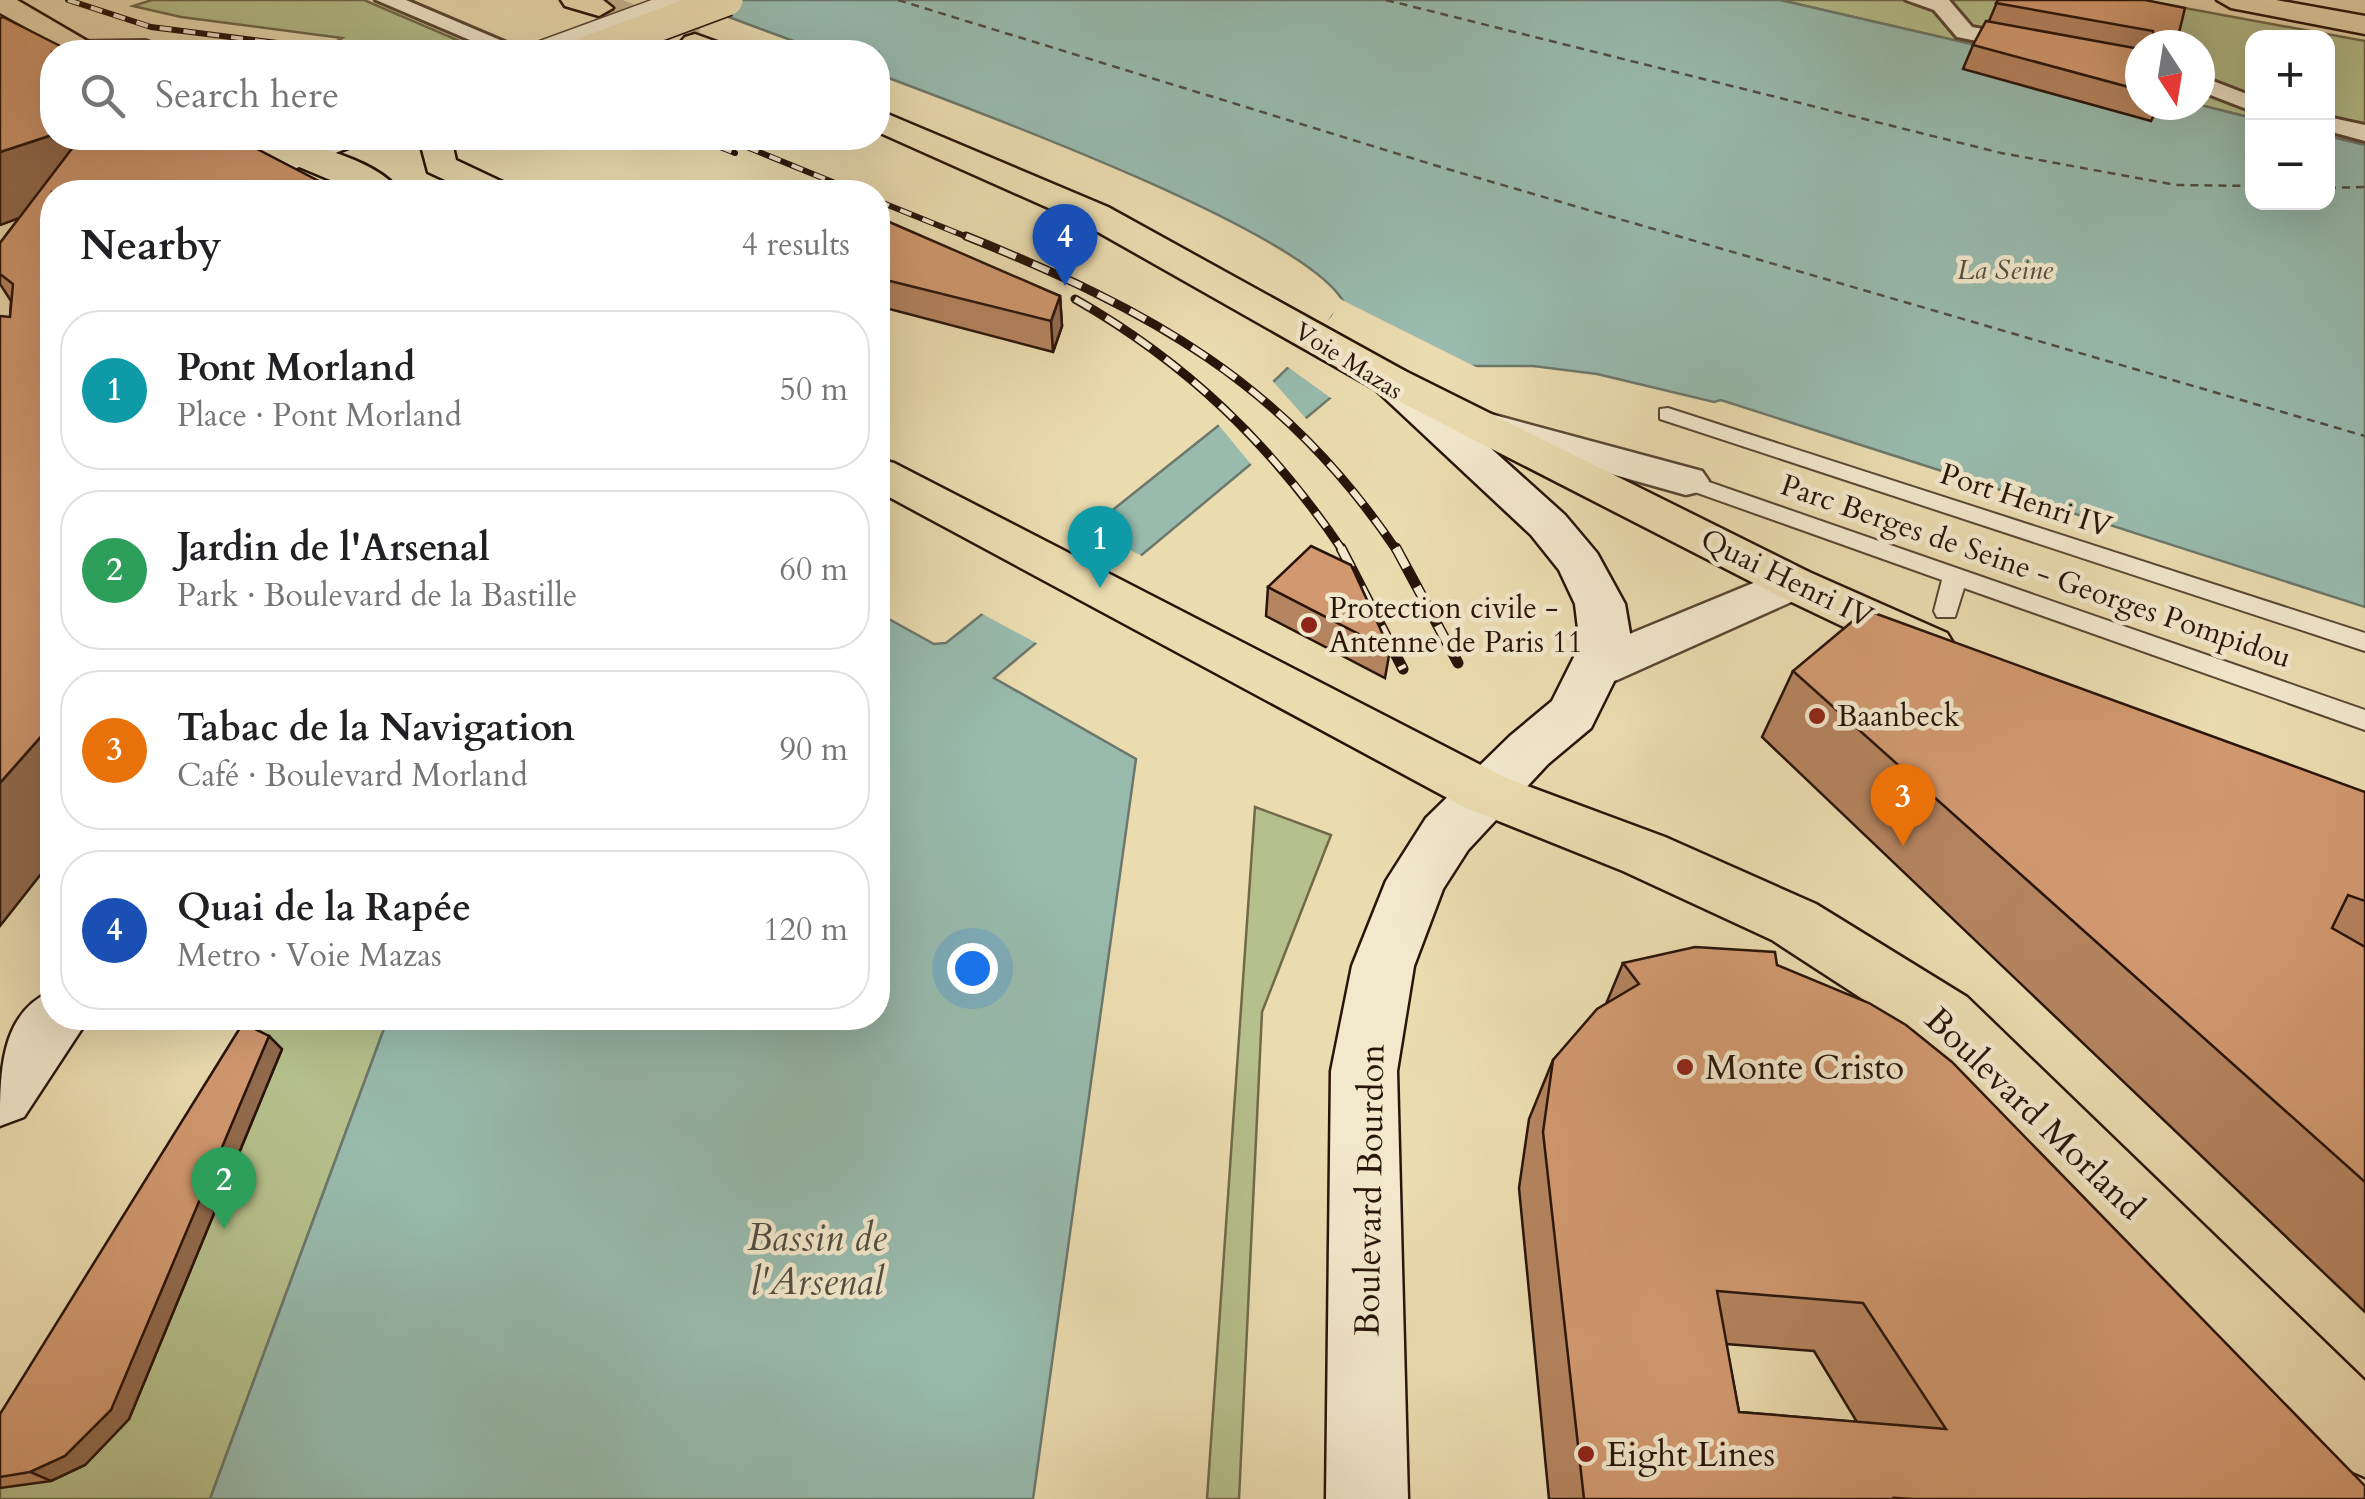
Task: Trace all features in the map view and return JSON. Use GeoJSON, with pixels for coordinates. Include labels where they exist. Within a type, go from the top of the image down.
{"type":"FeatureCollection","features":[{"type":"Feature","properties":{"kind":"main road"},"geometry":{"type":"LineString","coordinates":[[620,40],[728,0]]}},
{"type":"Feature","properties":{"kind":"main road"},"geometry":{"type":"LineString","coordinates":[[2231,0],[2365,25]]}},
{"type":"Feature","properties":{"kind":"main road"},"geometry":{"type":"LineString","coordinates":[[0,2],[70,40]]}},
{"type":"Feature","properties":{"kind":"main road"},"geometry":{"type":"LineString","coordinates":[[26,48],[40,48]]}},
{"type":"Feature","properties":{"kind":"main road","name":"Voie Mazas"},"geometry":{"type":"LineString","coordinates":[[890,125],[1095,215],[1320,338],[1476,438],[1580,564],[1600,604],[1606,645],[1599,668],[1572,714],[1486,793]]}},
{"type":"Feature","properties":{"kind":"main road"},"geometry":{"type":"LineString","coordinates":[[291,150],[357,180]]}},
{"type":"Feature","properties":{"kind":"main road"},"geometry":{"type":"LineString","coordinates":[[236,180],[312,150]]}},
{"type":"Feature","properties":{"kind":"main road"},"geometry":{"type":"LineString","coordinates":[[437,150],[440,166],[470,180]]}},
{"type":"Feature","properties":{"kind":"main road"},"geometry":{"type":"LineString","coordinates":[[1476,438],[1686,481]]}},
{"type":"Feature","properties":{"kind":"main road","name":"Quai Henri IV"},"geometry":{"type":"LineString","coordinates":[[1476,438],[1974,664]]}},
{"type":"Feature","properties":{"kind":"main road","name":"Boulevard Morland"},"geometry":{"type":"LineString","coordinates":[[890,479],[1486,793],[1644,854],[1794,922],[1944,1017],[2365,1436]]}},
{"type":"Feature","properties":{"kind":"main road"},"geometry":{"type":"LineString","coordinates":[[1599,668],[1792,583]]}},
{"type":"Feature","properties":{"kind":"main road","name":"Boulevard Bourdon"},"geometry":{"type":"LineString","coordinates":[[1367,1499],[1364,1070],[1383,966],[1416,880],[1447,834],[1486,793]]}},
{"type":"Feature","properties":{"kind":"main road"},"geometry":{"type":"LineString","coordinates":[[0,1095],[48,1030]]}},
{"type":"Feature","properties":{"kind":"street"},"geometry":{"type":"LineString","coordinates":[[386,0],[487,40]]}},
{"type":"Feature","properties":{"kind":"street"},"geometry":{"type":"LineString","coordinates":[[1917,0],[1941,5],[1965,32],[2125,63]]}},
{"type":"Feature","properties":{"kind":"street"},"geometry":{"type":"LineString","coordinates":[[2215,90],[2245,101]]}},
{"type":"Feature","properties":{"kind":"street"},"geometry":{"type":"LineString","coordinates":[[2335,126],[2365,134]]}},
{"type":"Feature","properties":{"kind":"lane"},"geometry":{"type":"LineString","coordinates":[[566,40],[675,0]]}},
{"type":"Feature","properties":{"kind":"lane","name":"Port Henri IV"},"geometry":{"type":"LineString","coordinates":[[1668,414],[2365,642]]}},
{"type":"Feature","properties":{"kind":"lane","name":"Parc Berges de Seine - Georges Pompidou"},"geometry":{"type":"LineString","coordinates":[[1686,481],[2365,720]]}},
{"type":"Feature","properties":{"kind":"lane"},"geometry":{"type":"LineString","coordinates":[[1946,611],[1955,576]]}},
{"type":"Feature","properties":{"kind":"green space"},"geometry":{"type":"Polygon","coordinates":[[[152,0],[364,0],[457,40],[339,40],[342,38],[181,17],[133,6],[152,0]]]}},
{"type":"Feature","properties":{"kind":"green space"},"geometry":{"type":"Polygon","coordinates":[[[1780,0],[2141,0],[2305,30],[2245,30],[2245,116],[2215,109],[2215,30],[2125,30],[2125,52],[2084,70],[1780,0]]]}},
{"type":"Feature","properties":{"kind":"green space"},"geometry":{"type":"Polygon","coordinates":[[[2335,36],[2365,41],[2365,145],[2335,138],[2335,36]]]}},
{"type":"Feature","properties":{"kind":"green space"},"geometry":{"type":"Polygon","coordinates":[[[1255,807],[1331,835],[1262,1012],[1239,1499],[1207,1499],[1255,807]]]}},
{"type":"Feature","properties":{"kind":"green space"},"geometry":{"type":"Polygon","coordinates":[[[260,1030],[384,1030],[210,1499],[0,1499],[0,1457],[260,1030]]]}},
{"type":"Feature","properties":{"kind":"water"},"geometry":{"type":"Polygon","coordinates":[[[683,0],[1780,0],[2084,70],[2125,96],[2125,120],[2215,120],[2215,109],[2245,116],[2245,210],[2335,210],[2335,138],[2365,145],[2365,607],[1721,400],[1714,402],[1597,374],[1533,366],[1473,366],[1403,376],[1330,398],[994,678],[1136,759],[1033,1499],[210,1499],[384,1030],[890,1030],[890,620],[934,644],[946,643],[1273,382],[1312,345],[1343,301],[1315,272],[1266,240],[1202,207],[1054,142],[890,79],[890,40],[791,40],[683,0]]]}},
{"type":"Feature","properties":{"kind":"pier"},"geometry":{"type":"Polygon","coordinates":[[[1335,296],[1484,371],[1404,381],[1335,401],[1285,365],[1332,316],[1338,301],[1335,296]]]}},
{"type":"Feature","properties":{"kind":"pier"},"geometry":{"type":"Polygon","coordinates":[[[1270,378],[1309,422],[1254,468],[1217,423],[1270,378]]]}},
{"type":"Feature","properties":{"kind":"pier"},"geometry":{"type":"Polygon","coordinates":[[[1084,527],[1146,558],[1040,645],[977,611],[1084,527]]]}},
{"type":"Feature","properties":{"kind":"building"},"geometry":{"type":"Polygon","coordinates":[[[2145,0],[2185,8],[2180,30],[2147,30],[1996,3],[2145,0]]]}},
{"type":"Feature","properties":{"kind":"building"},"geometry":{"type":"Polygon","coordinates":[[[0,18],[48,40],[40,40],[40,139],[0,152],[0,18]]]}},
{"type":"Feature","properties":{"kind":"building"},"geometry":{"type":"Polygon","coordinates":[[[1986,21],[2125,46],[2125,86],[1973,45],[1986,21]]]}},
{"type":"Feature","properties":{"kind":"building"},"geometry":{"type":"Polygon","coordinates":[[[71,150],[259,150],[317,180],[48,180],[71,150]]]}},
{"type":"Feature","properties":{"kind":"building"},"geometry":{"type":"Polygon","coordinates":[[[40,190],[40,738],[0,783],[0,316],[10,317],[13,284],[0,274],[0,243],[40,190]]]}},
{"type":"Feature","properties":{"kind":"building"},"geometry":{"type":"Polygon","coordinates":[[[890,222],[1060,296],[1051,321],[890,281],[890,222]]]}},
{"type":"Feature","properties":{"kind":"building"},"geometry":{"type":"Polygon","coordinates":[[[1311,546],[1351,565],[1390,650],[1268,587],[1311,546]]]}},
{"type":"Feature","properties":{"kind":"building"},"geometry":{"type":"Polygon","coordinates":[[[1866,610],[2365,792],[2365,901],[2348,895],[2332,928],[2365,947],[2365,1182],[1793,671],[1866,610]]]}},
{"type":"Feature","properties":{"kind":"building"},"geometry":{"type":"Polygon","coordinates":[[[1695,947],[1775,952],[1777,965],[1869,1003],[1906,1025],[1952,1062],[2365,1486],[2365,1499],[1584,1499],[1543,1132],[1553,1060],[1597,1009],[1639,984],[1623,963],[1695,947]],[[1717,1291],[1739,1412],[1946,1429],[1863,1303],[1717,1291]]]}},
{"type":"Feature","properties":{"kind":"building"},"geometry":{"type":"Polygon","coordinates":[[[239,1030],[257,1030],[269,1036],[111,1410],[65,1456],[30,1472],[0,1477],[0,1414],[239,1030]]]}},
{"type":"Feature","properties":{"kind":"ferry route"},"geometry":{"type":"LineString","coordinates":[[898,0],[1444,168],[2365,436]]}},
{"type":"Feature","properties":{"kind":"ferry route"},"geometry":{"type":"LineString","coordinates":[[1386,0],[2001,153],[2176,185],[2245,186]]}},
{"type":"Feature","properties":{"kind":"ferry route"},"geometry":{"type":"LineString","coordinates":[[2335,188],[2365,187]]}},
{"type":"Feature","properties":{"kind":"tunnel"},"geometry":{"type":"LineString","coordinates":[[599,8],[687,40]]}},
{"type":"Feature","properties":{"kind":"railway"},"geometry":{"type":"LineString","coordinates":[[68,0],[151,27],[254,40]]}},
{"type":"Feature","properties":{"kind":"railway"},"geometry":{"type":"LineString","coordinates":[[728,150],[735,153]]}},
{"type":"Feature","properties":{"kind":"railway"},"geometry":{"type":"LineString","coordinates":[[754,150],[828,180]]}},
{"type":"Feature","properties":{"kind":"railway"},"geometry":{"type":"LineString","coordinates":[[890,206],[972,239]]}},
{"type":"Feature","properties":{"kind":"railway"},"geometry":{"type":"LineString","coordinates":[[966,236],[1095,293],[1208,358],[1307,441],[1353,492],[1397,551]]}},
{"type":"Feature","properties":{"kind":"railway"},"geometry":{"type":"LineString","coordinates":[[1075,299],[1154,350],[1224,409],[1286,475],[1341,549]]}},
{"type":"Feature","properties":{"kind":"railway"},"geometry":{"type":"LineString","coordinates":[[1396,548],[1458,663]]}},
{"type":"Feature","properties":{"kind":"railway"},"geometry":{"type":"LineString","coordinates":[[1341,549],[1403,669]]}},
{"type":"Feature","properties":{"kind":"place","name":"Quai de la Rapée"},"geometry":{"type":"Point","coordinates":[1065,286]}},
{"type":"Feature","properties":{"kind":"place","name":"Pont Morland"},"geometry":{"type":"Point","coordinates":[1100,588]}},
{"type":"Feature","properties":{"kind":"place","name":"Protection civile - Antenne de Paris 11"},"geometry":{"type":"Point","coordinates":[1309,625]}},
{"type":"Feature","properties":{"kind":"place","name":"Baanbeck"},"geometry":{"type":"Point","coordinates":[1817,716]}},
{"type":"Feature","properties":{"kind":"place","name":"Tabac de la Navigation"},"geometry":{"type":"Point","coordinates":[1903,846]}},
{"type":"Feature","properties":{"kind":"place","name":"Monte Cristo"},"geometry":{"type":"Point","coordinates":[1685,1067]}},
{"type":"Feature","properties":{"kind":"place","name":"Jardin de l'Arsenal"},"geometry":{"type":"Point","coordinates":[224,1229]}},
{"type":"Feature","properties":{"kind":"place","name":"Eight Lines"},"geometry":{"type":"Point","coordinates":[1586,1454]}},
{"type":"Feature","properties":{"kind":"water label","name":"La Seine"},"geometry":{"type":"Point","coordinates":[2005,269]}},
{"type":"Feature","properties":{"kind":"water label","name":"Bassin de l'Arsenal"},"geometry":{"type":"Point","coordinates":[817,1259]}}]}
